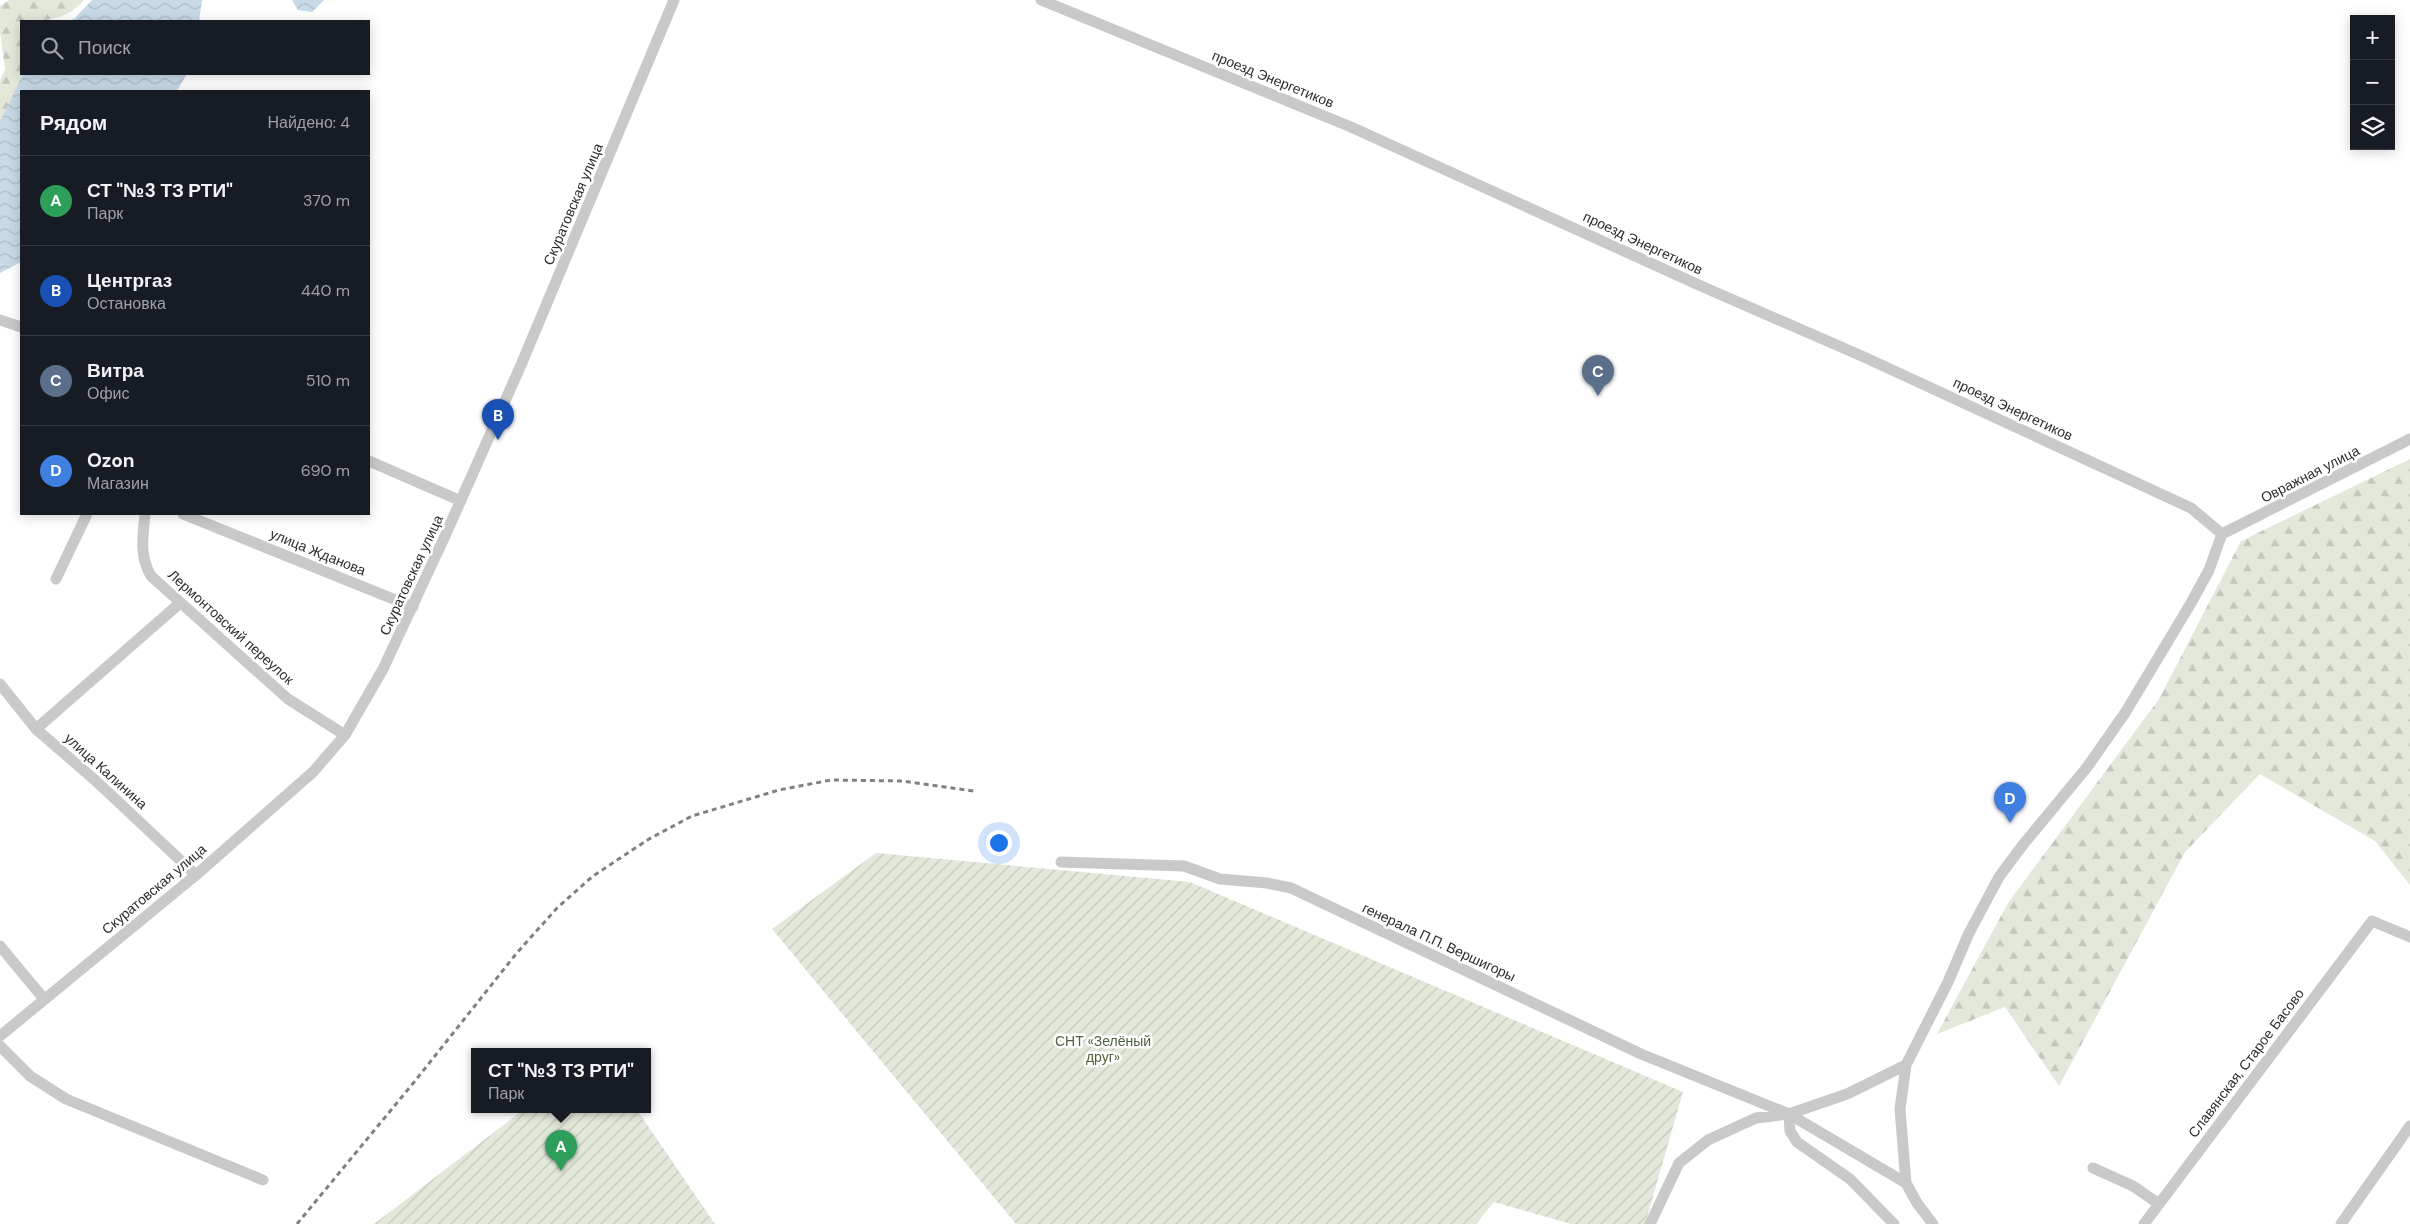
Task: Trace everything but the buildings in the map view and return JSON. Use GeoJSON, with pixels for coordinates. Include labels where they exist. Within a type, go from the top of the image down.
{"type":"FeatureCollection","features":[{"type":"Feature","properties":{"kind":"street","name":"Скуратовская улица"},"geometry":{"type":"LineString","coordinates":[[0,1036],[196,876],[314,772],[345,735],[383,669],[461,501],[521,365],[674,0]]}},
{"type":"Feature","properties":{"kind":"street","name":"проезд Энергетиков"},"geometry":{"type":"LineString","coordinates":[[1041,0],[1351,127],[1701,286],[1864,357],[2191,508],[2222,534]]}},
{"type":"Feature","properties":{"kind":"street"},"geometry":{"type":"LineString","coordinates":[[0,320],[20,327]]}},
{"type":"Feature","properties":{"kind":"street","name":"Овражная улица"},"geometry":{"type":"LineString","coordinates":[[2222,534],[2410,440]]}},
{"type":"Feature","properties":{"kind":"street"},"geometry":{"type":"LineString","coordinates":[[370,462],[461,501]]}},
{"type":"Feature","properties":{"kind":"street"},"geometry":{"type":"LineString","coordinates":[[56,579],[87,515]]}},
{"type":"Feature","properties":{"kind":"street","name":"Лермонтовский переулок"},"geometry":{"type":"LineString","coordinates":[[144,515],[142,545],[144,564],[151,576],[288,699],[345,735]]}},
{"type":"Feature","properties":{"kind":"street","name":"улица Жданова"},"geometry":{"type":"LineString","coordinates":[[185,515],[413,607]]}},
{"type":"Feature","properties":{"kind":"street"},"geometry":{"type":"LineString","coordinates":[[1933,1224],[1917,1203],[1906,1183],[1901,1142],[1900,1109],[1906,1065],[1969,933],[2000,877],[2022,846],[2088,766],[2125,713],[2209,570],[2222,534]]}},
{"type":"Feature","properties":{"kind":"street"},"geometry":{"type":"LineString","coordinates":[[36,729],[180,602]]}},
{"type":"Feature","properties":{"kind":"street","name":"улица Калинина"},"geometry":{"type":"LineString","coordinates":[[0,684],[36,729],[96,780],[196,876]]}},
{"type":"Feature","properties":{"kind":"street","name":"генерала П.П. Вершигоры"},"geometry":{"type":"LineString","coordinates":[[1061,862],[1184,866],[1220,879],[1267,883],[1291,888],[1641,1054],[1789,1114],[1906,1183]]}},
{"type":"Feature","properties":{"kind":"street","name":"Славянская, Старое Басово"},"geometry":{"type":"LineString","coordinates":[[2144,1224],[2372,921],[2410,937]]}},
{"type":"Feature","properties":{"kind":"street"},"geometry":{"type":"LineString","coordinates":[[0,946],[44,999]]}},
{"type":"Feature","properties":{"kind":"street"},"geometry":{"type":"LineString","coordinates":[[0,1046],[30,1076],[66,1099],[262,1180]]}},
{"type":"Feature","properties":{"kind":"street"},"geometry":{"type":"LineString","coordinates":[[1650,1224],[1679,1163],[1708,1140],[1756,1118],[1789,1114],[1847,1094],[1906,1065]]}},
{"type":"Feature","properties":{"kind":"street"},"geometry":{"type":"LineString","coordinates":[[1789,1114],[1790,1131],[1794,1139],[1850,1179],[1894,1224]]}},
{"type":"Feature","properties":{"kind":"street"},"geometry":{"type":"LineString","coordinates":[[2341,1224],[2410,1126]]}},
{"type":"Feature","properties":{"kind":"street"},"geometry":{"type":"LineString","coordinates":[[2093,1168],[2133,1186],[2158,1204]]}},
{"type":"Feature","properties":{"kind":"green space"},"geometry":{"type":"Polygon","coordinates":[[[9,0],[84,0],[70,12],[56,18],[20,20],[20,75],[40,75],[20,90],[0,138],[0,81],[5,69],[0,32],[0,6],[9,0]]]}},
{"type":"Feature","properties":{"kind":"green space"},"geometry":{"type":"Polygon","coordinates":[[[2410,459],[2410,885],[2375,841],[2260,774],[2185,852],[2059,1086],[2005,1007],[1937,1034],[2008,903],[2159,699],[2241,541],[2410,459]]]}},
{"type":"Feature","properties":{"kind":"green space","name":"СНТ «Зелёный друг»"},"geometry":{"type":"Polygon","coordinates":[[[876,853],[1190,882],[1683,1092],[1645,1224],[1571,1224],[1494,1202],[1476,1224],[1016,1224],[772,929],[876,853]]]}},
{"type":"Feature","properties":{"kind":"green space"},"geometry":{"type":"Polygon","coordinates":[[[519,1113],[639,1113],[715,1224],[374,1224],[519,1113]]]}},
{"type":"Feature","properties":{"kind":"water"},"geometry":{"type":"Polygon","coordinates":[[[92,0],[202,0],[199,20],[70,20],[74,19],[92,0]]]}},
{"type":"Feature","properties":{"kind":"water"},"geometry":{"type":"Polygon","coordinates":[[[292,0],[324,0],[312,12],[298,10],[292,0]]]}},
{"type":"Feature","properties":{"kind":"water"},"geometry":{"type":"Polygon","coordinates":[[[23,75],[186,75],[178,90],[20,90],[20,263],[0,273],[0,122],[23,75]]]}},
{"type":"Feature","properties":{"kind":"railway"},"geometry":{"type":"LineString","coordinates":[[297,1224],[415,1081],[516,954],[557,908],[593,876],[649,839],[692,816],[779,790],[831,780],[902,781],[974,791]]}},
{"type":"Feature","properties":{"kind":"place","name":"Витра"},"geometry":{"type":"Point","coordinates":[1598,396]}},
{"type":"Feature","properties":{"kind":"place","name":"Центргаз"},"geometry":{"type":"Point","coordinates":[498,440]}},
{"type":"Feature","properties":{"kind":"place","name":"Ozon"},"geometry":{"type":"Point","coordinates":[2010,823]}},
{"type":"Feature","properties":{"kind":"place","name":"СТ \"№3 ТЗ РТИ\""},"geometry":{"type":"Point","coordinates":[561,1171]}}]}
